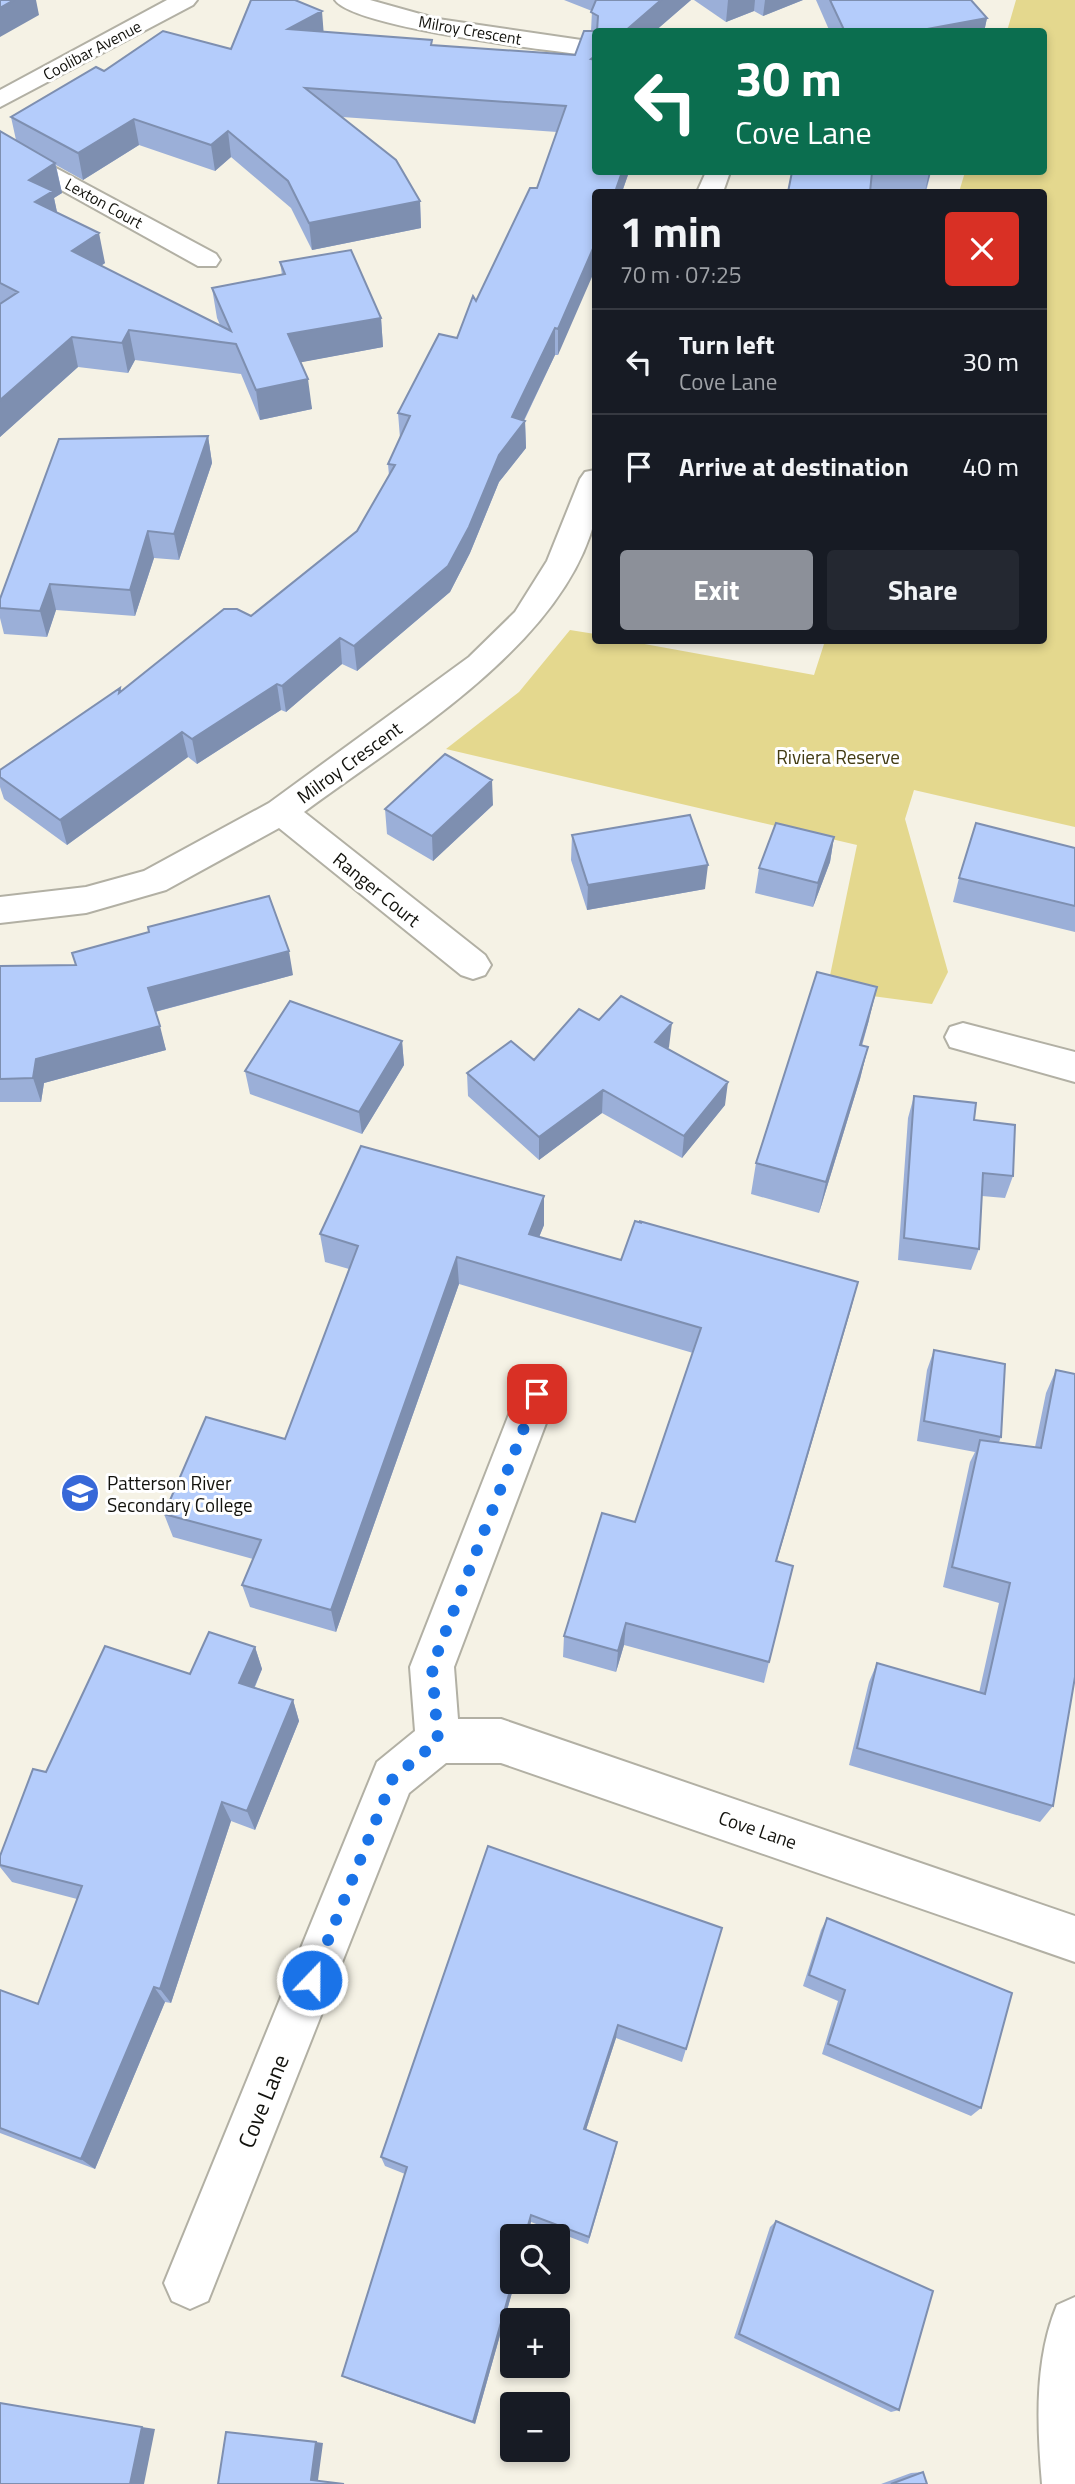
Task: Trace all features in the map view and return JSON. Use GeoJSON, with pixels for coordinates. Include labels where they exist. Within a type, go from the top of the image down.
{"type":"FeatureCollection","features":[{"type":"Feature","properties":{"kind":"street","name":"Coolibar Avenue"},"geometry":{"type":"LineString","coordinates":[[0,100],[185,0]]}},
{"type":"Feature","properties":{"kind":"street","name":"Milroy Crescent"},"geometry":{"type":"LineString","coordinates":[[347,0],[396,17],[468,32],[592,49]]}},
{"type":"Feature","properties":{"kind":"street","name":"Lexton Court"},"geometry":{"type":"LineString","coordinates":[[0,146],[207,260]]}},
{"type":"Feature","properties":{"kind":"street","name":"Milroy Crescent"},"geometry":{"type":"LineString","coordinates":[[0,910],[86,900],[154,881],[281,812],[480,665],[526,619],[562,562],[592,486]]}},
{"type":"Feature","properties":{"kind":"street","name":"Ranger Court"},"geometry":{"type":"LineString","coordinates":[[281,812],[473,965]]}},
{"type":"Feature","properties":{"kind":"street"},"geometry":{"type":"LineString","coordinates":[[962,1037],[1075,1067]]}},
{"type":"Feature","properties":{"kind":"street"},"geometry":{"type":"LineString","coordinates":[[438,1741],[432,1667],[537,1394]]}},
{"type":"Feature","properties":{"kind":"street","name":"Cove Lane"},"geometry":{"type":"LineString","coordinates":[[190,2283],[393,1778],[438,1741],[501,1741],[1075,1939]]}},
{"type":"Feature","properties":{"kind":"street"},"geometry":{"type":"LineString","coordinates":[[1069,2484],[1063,2418],[1075,2323]]}},
{"type":"Feature","properties":{"kind":"green space","name":"Riviera Reserve"},"geometry":{"type":"Polygon","coordinates":[[[1016,0],[1075,0],[1075,827],[914,790],[905,819],[948,972],[932,1004],[827,990],[857,845],[446,749],[519,692],[570,630],[592,634],[592,644],[644,644],[814,675],[824,644],[1047,644],[1047,189],[960,189],[964,175],[1047,175],[1047,28],[1008,28],[1016,0]]]}},
{"type":"Feature","properties":{"kind":"building"},"geometry":{"type":"Polygon","coordinates":[[[0,0],[14,0],[0,8],[0,0]]]}},
{"type":"Feature","properties":{"kind":"building"},"geometry":{"type":"Polygon","coordinates":[[[251,0],[295,0],[322,11],[288,29],[432,40],[431,45],[575,55],[584,31],[592,31],[592,175],[621,175],[616,189],[592,189],[592,251],[558,329],[555,328],[512,417],[525,421],[499,455],[469,527],[448,566],[354,646],[340,638],[282,686],[277,684],[192,739],[182,732],[60,820],[0,777],[0,770],[120,688],[119,693],[224,609],[237,609],[251,616],[357,531],[395,465],[388,464],[410,416],[398,413],[439,334],[457,338],[473,296],[476,301],[530,188],[537,188],[566,106],[305,88],[396,160],[420,201],[309,223],[288,181],[228,131],[211,145],[134,119],[78,153],[11,117],[96,67],[104,71],[163,31],[231,49],[251,0]]]}},
{"type":"Feature","properties":{"kind":"building"},"geometry":{"type":"Polygon","coordinates":[[[596,0],[661,0],[629,28],[597,28],[598,16],[591,12],[596,0]]]}},
{"type":"Feature","properties":{"kind":"building"},"geometry":{"type":"Polygon","coordinates":[[[830,0],[971,0],[987,18],[932,28],[843,28],[830,0]]]}},
{"type":"Feature","properties":{"kind":"building"},"geometry":{"type":"Polygon","coordinates":[[[0,131],[55,163],[29,180],[53,191],[35,202],[99,233],[72,251],[231,331],[212,288],[285,274],[280,262],[351,250],[381,318],[288,334],[308,379],[256,390],[236,344],[129,330],[122,343],[72,337],[0,400],[0,304],[18,292],[0,283],[0,131]]]}},
{"type":"Feature","properties":{"kind":"building"},"geometry":{"type":"Polygon","coordinates":[[[791,175],[872,175],[870,189],[789,189],[791,175]]]}},
{"type":"Feature","properties":{"kind":"building"},"geometry":{"type":"Polygon","coordinates":[[[208,436],[174,534],[148,531],[130,590],[50,584],[40,611],[0,608],[0,599],[59,439],[208,436]]]}},
{"type":"Feature","properties":{"kind":"building"},"geometry":{"type":"Polygon","coordinates":[[[445,754],[492,780],[432,836],[385,809],[445,754]]]}},
{"type":"Feature","properties":{"kind":"building"},"geometry":{"type":"Polygon","coordinates":[[[690,815],[708,865],[588,885],[572,835],[690,815]]]}},
{"type":"Feature","properties":{"kind":"building"},"geometry":{"type":"Polygon","coordinates":[[[776,823],[834,837],[818,883],[759,868],[776,823]]]}},
{"type":"Feature","properties":{"kind":"building"},"geometry":{"type":"Polygon","coordinates":[[[976,823],[1075,848],[1075,906],[959,878],[976,823]]]}},
{"type":"Feature","properties":{"kind":"building"},"geometry":{"type":"Polygon","coordinates":[[[269,896],[289,951],[148,988],[160,1026],[36,1059],[33,1078],[0,1079],[0,966],[76,965],[72,953],[149,932],[148,927],[269,896]]]}},
{"type":"Feature","properties":{"kind":"building"},"geometry":{"type":"Polygon","coordinates":[[[817,972],[877,987],[860,1045],[868,1047],[826,1182],[756,1163],[817,972]]]}},
{"type":"Feature","properties":{"kind":"building"},"geometry":{"type":"Polygon","coordinates":[[[621,996],[672,1023],[655,1042],[728,1082],[684,1136],[603,1090],[539,1137],[467,1073],[511,1041],[534,1060],[579,1009],[599,1020],[621,996]]]}},
{"type":"Feature","properties":{"kind":"building"},"geometry":{"type":"Polygon","coordinates":[[[290,1001],[402,1041],[359,1112],[245,1071],[290,1001]]]}},
{"type":"Feature","properties":{"kind":"building"},"geometry":{"type":"Polygon","coordinates":[[[914,1096],[976,1103],[974,1120],[1015,1125],[1013,1176],[983,1173],[979,1249],[904,1238],[914,1096]]]}},
{"type":"Feature","properties":{"kind":"building"},"geometry":{"type":"Polygon","coordinates":[[[361,1146],[544,1196],[529,1234],[621,1260],[635,1221],[642,1223],[639,1221],[858,1282],[776,1561],[793,1566],[769,1662],[626,1623],[618,1651],[564,1636],[602,1513],[635,1522],[701,1328],[457,1257],[331,1610],[242,1585],[261,1540],[164,1514],[206,1417],[285,1439],[358,1246],[320,1234],[361,1146]]]}},
{"type":"Feature","properties":{"kind":"building"},"geometry":{"type":"Polygon","coordinates":[[[934,1350],[1005,1364],[1001,1437],[924,1421],[934,1350]]]}},
{"type":"Feature","properties":{"kind":"building"},"geometry":{"type":"Polygon","coordinates":[[[1056,1370],[1075,1374],[1075,1677],[1053,1806],[857,1748],[877,1663],[985,1694],[1010,1583],[952,1567],[980,1440],[1041,1448],[1056,1370]]]}},
{"type":"Feature","properties":{"kind":"building"},"geometry":{"type":"Polygon","coordinates":[[[209,1632],[255,1647],[239,1683],[293,1700],[247,1811],[222,1802],[160,1989],[154,1987],[81,2159],[0,2128],[0,1990],[38,2004],[82,1886],[0,1865],[0,1856],[33,1769],[46,1772],[105,1646],[190,1674],[209,1632]]]}},
{"type":"Feature","properties":{"kind":"building"},"geometry":{"type":"Polygon","coordinates":[[[488,1846],[722,1928],[686,2049],[618,2025],[584,2129],[617,2142],[589,2237],[570,2230],[570,2224],[555,2224],[531,2215],[528,2224],[500,2224],[500,2294],[509,2294],[505,2308],[500,2308],[500,2326],[473,2422],[342,2376],[407,2167],[381,2157],[488,1846]]]}},
{"type":"Feature","properties":{"kind":"building"},"geometry":{"type":"Polygon","coordinates":[[[827,1918],[1012,1993],[981,2108],[828,2044],[845,1990],[809,1975],[827,1918]]]}},
{"type":"Feature","properties":{"kind":"building"},"geometry":{"type":"Polygon","coordinates":[[[776,2221],[933,2291],[899,2410],[739,2334],[776,2221]]]}},
{"type":"Feature","properties":{"kind":"building"},"geometry":{"type":"Polygon","coordinates":[[[0,2403],[142,2427],[130,2484],[0,2484],[0,2403]]]}},
{"type":"Feature","properties":{"kind":"building"},"geometry":{"type":"Polygon","coordinates":[[[226,2432],[316,2442],[311,2480],[344,2484],[218,2484],[226,2432]]]}},
{"type":"Feature","properties":{"kind":"building"},"geometry":{"type":"Polygon","coordinates":[[[923,2472],[927,2484],[891,2484],[923,2472]]]}},
{"type":"Feature","properties":{"kind":"place","name":"Patterson River Secondary College"},"geometry":{"type":"Point","coordinates":[80,1493]}},
{"type":"Feature","properties":{"kind":"route"},"geometry":{"type":"LineString","coordinates":[[312,1980],[393,1778],[438,1741],[432,1667],[537,1394]]}}]}
